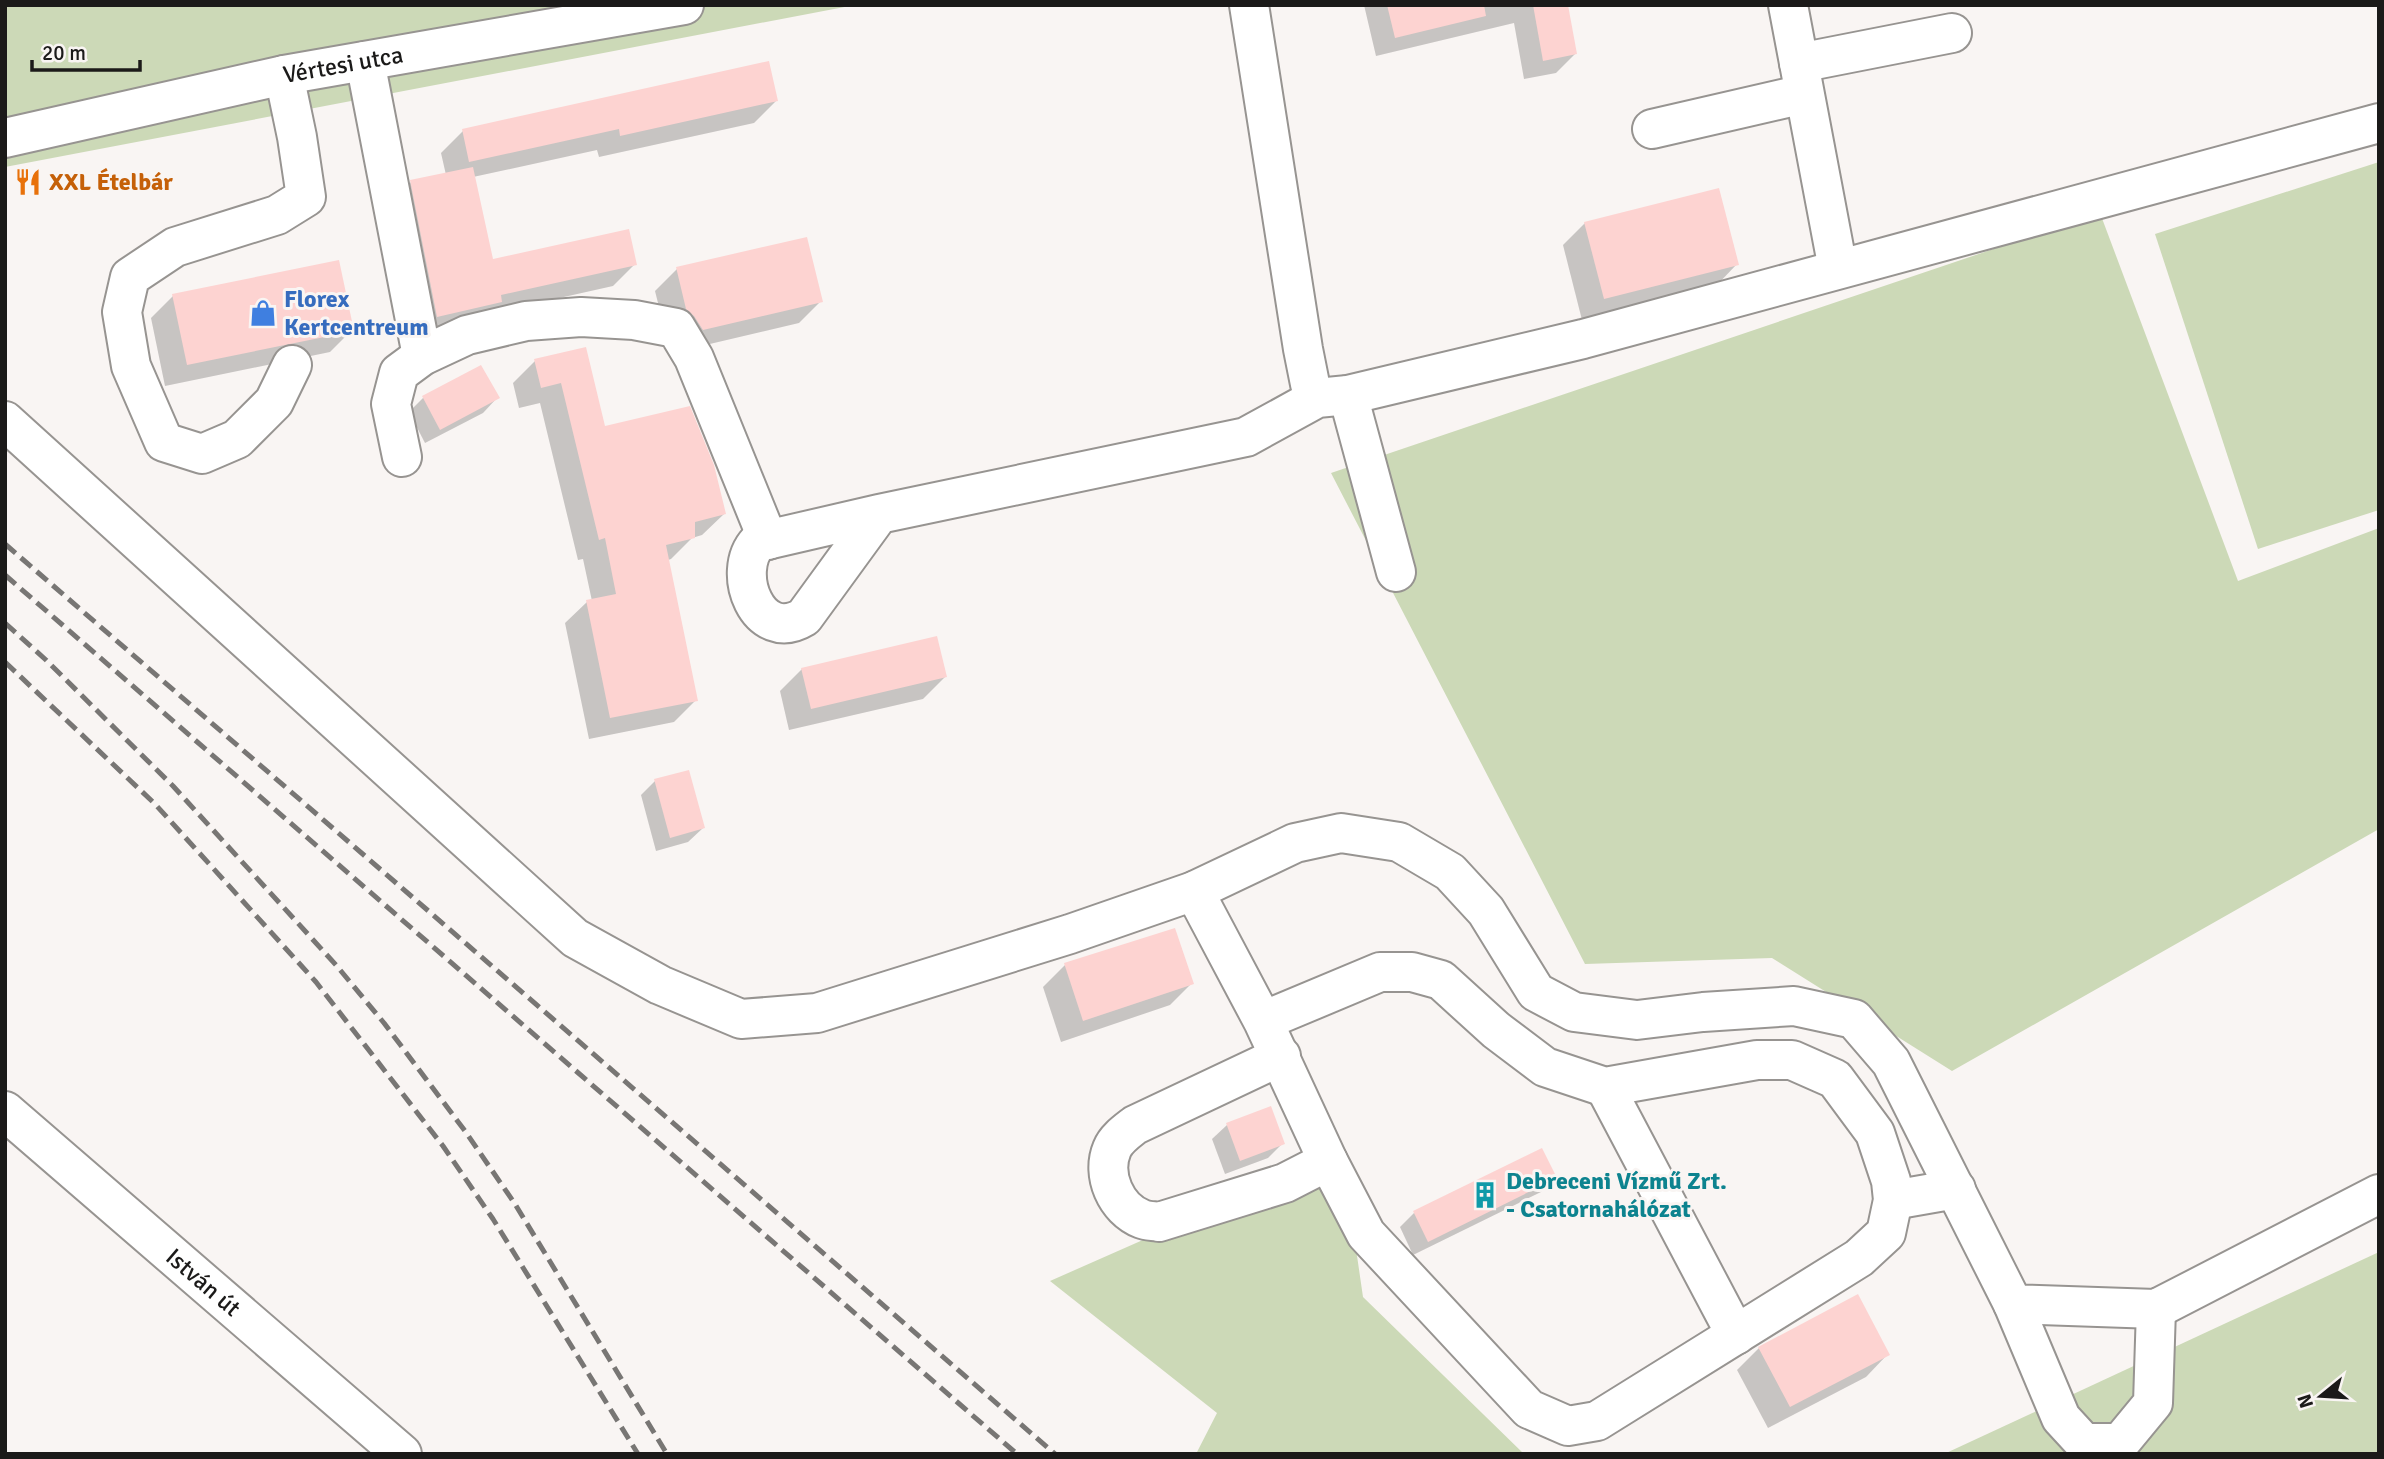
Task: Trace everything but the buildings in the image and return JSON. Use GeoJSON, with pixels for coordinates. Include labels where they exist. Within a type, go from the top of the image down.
{"type":"FeatureCollection","features":[{"type":"Feature","properties":{"kind":"street","name":"Vértesi utca"},"geometry":{"type":"LineString","coordinates":[[5,138],[284,75],[623,13],[684,5]]}},
{"type":"Feature","properties":{"kind":"street"},"geometry":{"type":"LineString","coordinates":[[1249,5],[1310,384],[1333,397],[1396,572]]}},
{"type":"Feature","properties":{"kind":"street"},"geometry":{"type":"LineString","coordinates":[[1788,5],[1838,269]]}},
{"type":"Feature","properties":{"kind":"street"},"geometry":{"type":"LineString","coordinates":[[1652,129],[1801,78],[1952,33]]}},
{"type":"Feature","properties":{"kind":"street"},"geometry":{"type":"LineString","coordinates":[[365,61],[422,356]]}},
{"type":"Feature","properties":{"kind":"street"},"geometry":{"type":"LineString","coordinates":[[284,75],[298,137],[306,197],[277,215],[175,247],[130,276],[122,312],[131,366],[164,442],[176,446],[202,454],[237,439],[274,402],[292,365]]}},
{"type":"Feature","properties":{"kind":"street"},"geometry":{"type":"LineString","coordinates":[[879,514],[804,617],[792,624],[777,623],[757,611],[746,567],[749,552],[758,542],[879,514],[1246,437],[1333,397],[1583,339],[2379,123]]}},
{"type":"Feature","properties":{"kind":"street"},"geometry":{"type":"LineString","coordinates":[[402,457],[391,404],[400,373],[422,356],[467,335],[526,321],[581,317],[634,320],[676,328],[694,358],[768,540]]}},
{"type":"Feature","properties":{"kind":"street"},"geometry":{"type":"LineString","coordinates":[[5,421],[576,938],[660,985],[741,1019],[817,1013],[1070,934],[1194,891],[1295,843],[1341,833],[1399,842],[1450,872],[1486,911],[1536,992],[1574,1012],[1637,1020],[1703,1012],[1794,1006],[1854,1019],[1891,1062],[2013,1304],[2061,1418],[2084,1443],[2120,1443],[2153,1403],[2156,1309]]}},
{"type":"Feature","properties":{"kind":"street"},"geometry":{"type":"LineString","coordinates":[[1194,891],[1264,1021],[1328,1161],[1366,1234],[1529,1409],[1568,1426],[1597,1421],[1859,1258],[1886,1233],[1893,1200],[1891,1181],[1875,1133],[1835,1079],[1792,1060],[1757,1060],[1605,1087],[1545,1067],[1496,1030],[1441,980],[1412,972],[1380,972],[1264,1021]]}},
{"type":"Feature","properties":{"kind":"street"},"geometry":{"type":"LineString","coordinates":[[1281,1056],[1135,1125],[1121,1135],[1112,1149],[1108,1166],[1109,1182],[1116,1197],[1127,1210],[1142,1219],[1159,1222],[1286,1183],[1328,1161]]}},
{"type":"Feature","properties":{"kind":"street"},"geometry":{"type":"LineString","coordinates":[[1605,1087],[1736,1335]]}},
{"type":"Feature","properties":{"kind":"street","name":"István út"},"geometry":{"type":"LineString","coordinates":[[5,1111],[402,1454]]}},
{"type":"Feature","properties":{"kind":"street"},"geometry":{"type":"LineString","coordinates":[[1893,1200],[1956,1189]]}},
{"type":"Feature","properties":{"kind":"street"},"geometry":{"type":"LineString","coordinates":[[2013,1304],[2156,1309],[2379,1194]]}},
{"type":"Feature","properties":{"kind":"green space"},"geometry":{"type":"Polygon","coordinates":[[[5,5],[855,5],[5,167],[5,5]]]}},
{"type":"Feature","properties":{"kind":"green space"},"geometry":{"type":"Polygon","coordinates":[[[2379,162],[2379,510],[2258,549],[2155,234],[2379,162]]]}},
{"type":"Feature","properties":{"kind":"green space"},"geometry":{"type":"Polygon","coordinates":[[[2100,213],[2238,581],[2379,528],[2379,829],[1952,1071],[1772,958],[1585,964],[1331,473],[2100,213]]]}},
{"type":"Feature","properties":{"kind":"green space"},"geometry":{"type":"Polygon","coordinates":[[[1346,1180],[1363,1297],[1524,1454],[1196,1454],[1217,1413],[1050,1281],[1204,1213],[1346,1180]]]}},
{"type":"Feature","properties":{"kind":"green space"},"geometry":{"type":"Polygon","coordinates":[[[2379,1252],[2379,1454],[1944,1454],[2379,1252]]]}},
{"type":"Feature","properties":{"kind":"railway"},"geometry":{"type":"LineString","coordinates":[[5,544],[1055,1454]]}},
{"type":"Feature","properties":{"kind":"railway"},"geometry":{"type":"LineString","coordinates":[[5,575],[1017,1454]]}},
{"type":"Feature","properties":{"kind":"railway"},"geometry":{"type":"LineString","coordinates":[[5,623],[173,786],[336,965],[384,1023],[465,1131],[515,1204],[667,1454]]}},
{"type":"Feature","properties":{"kind":"railway"},"geometry":{"type":"LineString","coordinates":[[5,662],[155,804],[316,982],[443,1146],[493,1219],[638,1454]]}},
{"type":"Feature","properties":{"kind":"place","name":"XXL Ételbár"},"geometry":{"type":"Point","coordinates":[28,182]}},
{"type":"Feature","properties":{"kind":"place","name":"Florex Kertcentreum"},"geometry":{"type":"Point","coordinates":[263,313]}},
{"type":"Feature","properties":{"kind":"place","name":"Debreceni Vízmű Zrt. - Csatornahálózat"},"geometry":{"type":"Point","coordinates":[1485,1195]}}]}
